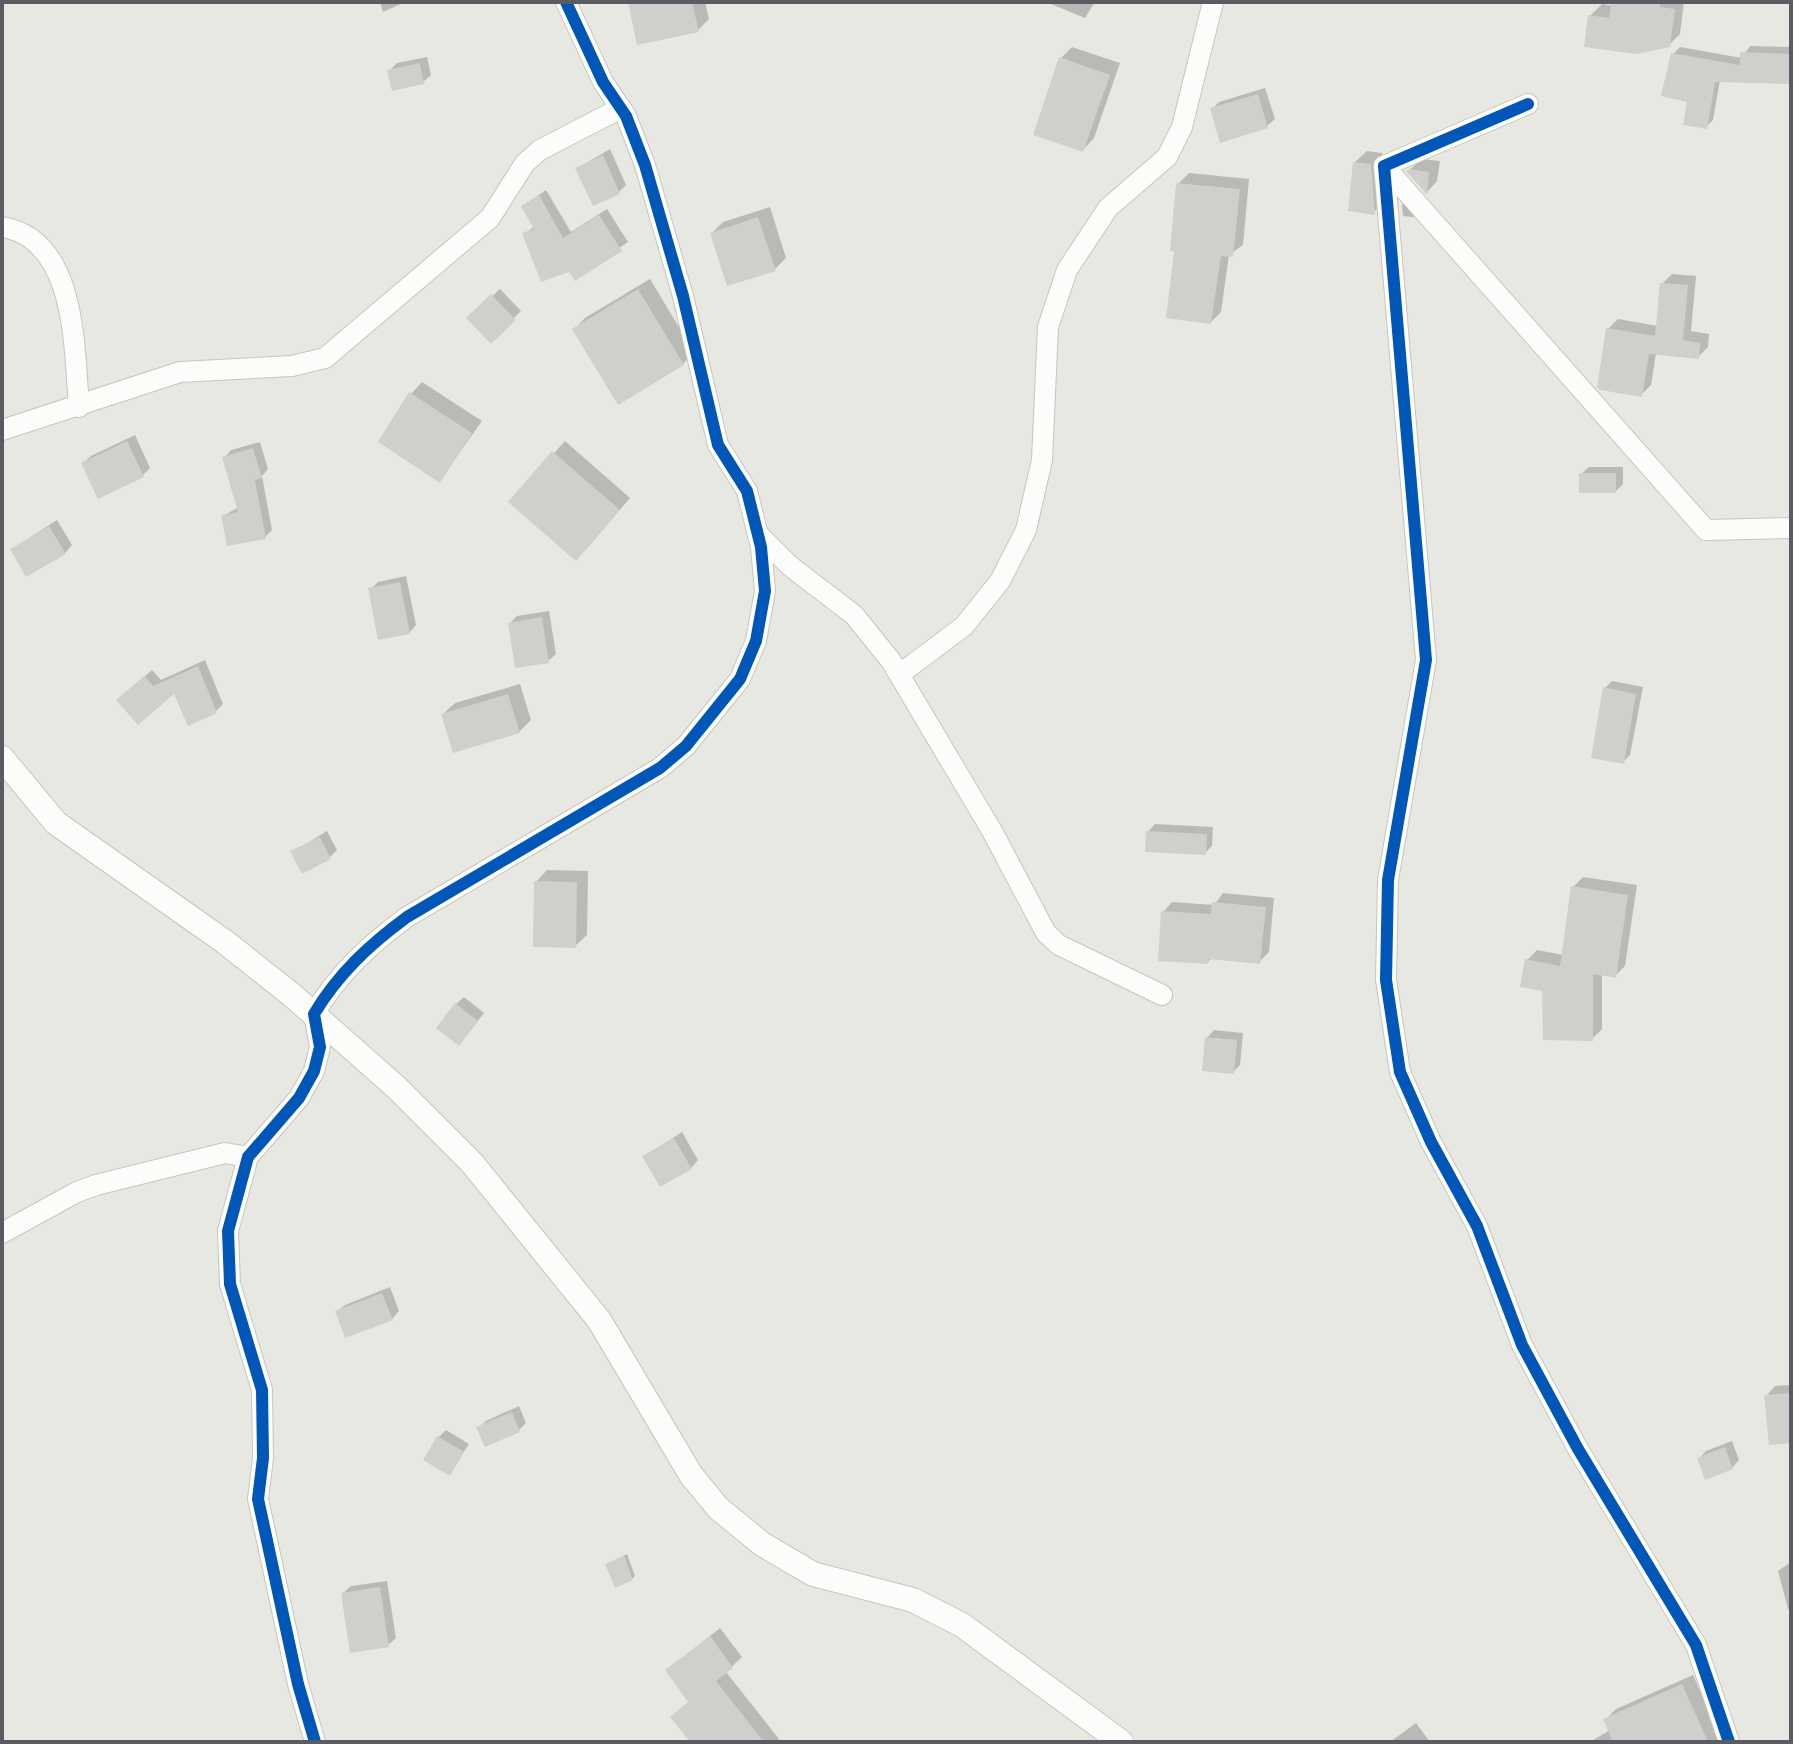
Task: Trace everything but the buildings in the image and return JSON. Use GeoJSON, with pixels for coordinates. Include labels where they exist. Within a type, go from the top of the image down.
{"type":"FeatureCollection","features":[{"type":"Feature","properties":{"kind":"street"},"geometry":{"type":"LineString","coordinates":[[315,1742],[298,1684],[258,1499],[263,1458],[262,1390],[230,1284],[228,1231],[248,1157],[299,1098],[314,1071],[320,1047],[314,1014],[332,984],[353,961],[398,924],[660,768],[686,746],[740,679],[756,641],[765,591],[758,534],[747,491],[718,445],[683,296],[645,165],[621,108],[603,82],[566,2]]}},
{"type":"Feature","properties":{"kind":"street"},"geometry":{"type":"LineString","coordinates":[[900,674],[964,626],[1000,581],[1026,530],[1042,460],[1048,327],[1067,270],[1108,208],[1167,157],[1182,127],[1213,2]]}},
{"type":"Feature","properties":{"kind":"street"},"geometry":{"type":"LineString","coordinates":[[1384,166],[1528,104]]}},
{"type":"Feature","properties":{"kind":"street"},"geometry":{"type":"LineString","coordinates":[[2,430],[180,372],[292,366],[325,358],[490,218],[525,163],[540,150],[621,108]]}},
{"type":"Feature","properties":{"kind":"street"},"geometry":{"type":"LineString","coordinates":[[1384,166],[1706,530],[1791,528]]}},
{"type":"Feature","properties":{"kind":"street"},"geometry":{"type":"LineString","coordinates":[[1384,166],[1426,660],[1388,880],[1386,980],[1400,1072],[1431,1142],[1477,1226],[1522,1345],[1578,1449],[1696,1645],[1729,1742]]}},
{"type":"Feature","properties":{"kind":"street"},"geometry":{"type":"LineString","coordinates":[[2,227],[19,230],[31,237],[54,263],[68,314],[79,407]]}},
{"type":"Feature","properties":{"kind":"street"},"geometry":{"type":"LineString","coordinates":[[758,534],[790,566],[854,615],[900,674],[917,710],[992,831],[1046,933],[1059,945],[1162,995]]}},
{"type":"Feature","properties":{"kind":"street"},"geometry":{"type":"LineString","coordinates":[[2,758],[56,823],[225,942],[314,1014],[396,1087],[472,1163],[568,1277],[599,1320],[691,1475],[718,1508],[762,1544],[813,1574],[913,1600],[962,1625],[1121,1742]]}},
{"type":"Feature","properties":{"kind":"street"},"geometry":{"type":"LineString","coordinates":[[2,1233],[77,1192],[96,1185],[225,1153],[248,1157]]}},
{"type":"Feature","properties":{"kind":"cycle path"},"geometry":{"type":"LineString","coordinates":[[315,1742],[298,1684],[258,1499],[263,1458],[262,1390],[230,1284],[228,1231],[248,1157],[299,1098],[314,1071],[320,1047],[314,1014],[344,973],[367,949],[407,917],[660,768],[686,746],[740,679],[756,641],[765,591],[761,547],[747,491],[718,445],[683,296],[645,165],[626,116],[603,82],[566,2]]}},
{"type":"Feature","properties":{"kind":"cycle path"},"geometry":{"type":"LineString","coordinates":[[1528,104],[1384,166],[1426,660],[1388,880],[1386,980],[1400,1072],[1431,1142],[1477,1226],[1522,1345],[1578,1449],[1696,1645],[1729,1742]]}}]}
